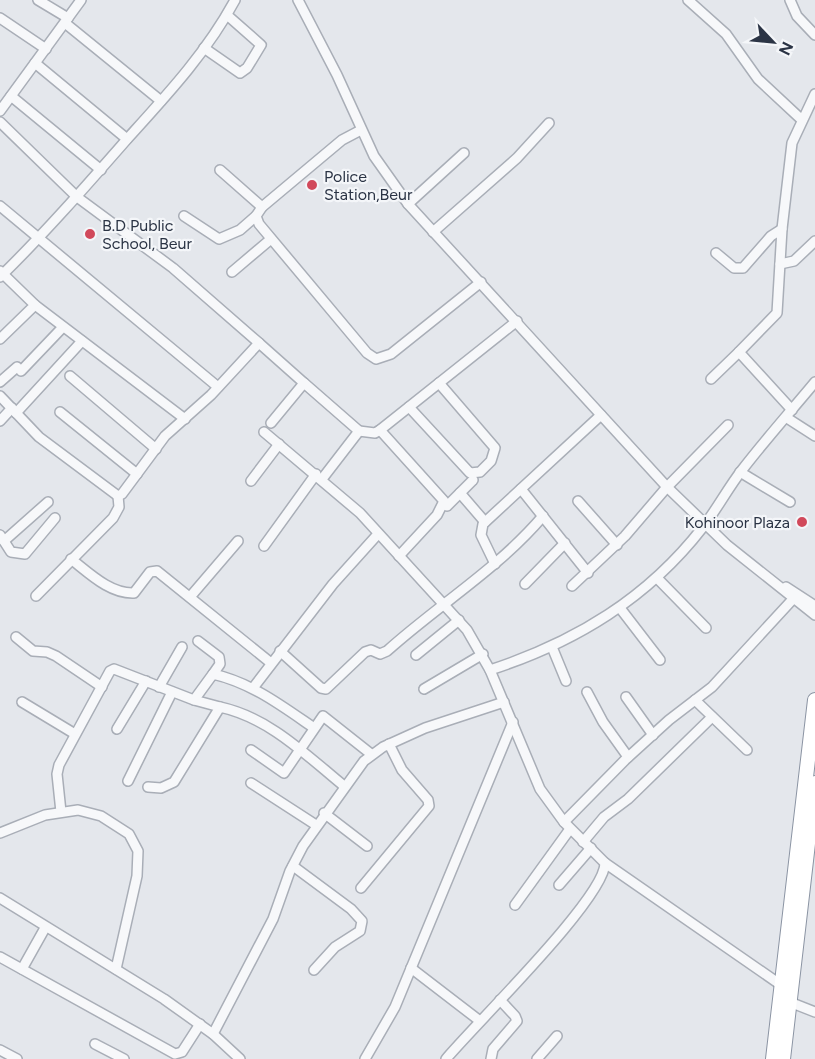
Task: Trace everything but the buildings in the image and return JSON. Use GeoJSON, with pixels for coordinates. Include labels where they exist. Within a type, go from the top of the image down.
{"type":"FeatureCollection","features":[{"type":"Feature","properties":{"kind":"highway"},"geometry":{"type":"LineString","coordinates":[[773,1059],[784,995],[812,778],[815,700]]}},
{"type":"Feature","properties":{"kind":"highway"},"geometry":{"type":"LineString","coordinates":[[783,1059],[784,995]]}},
{"type":"Feature","properties":{"kind":"street"},"geometry":{"type":"LineString","coordinates":[[38,0],[161,101]]}},
{"type":"Feature","properties":{"kind":"street"},"geometry":{"type":"LineString","coordinates":[[0,111],[81,0]]}},
{"type":"Feature","properties":{"kind":"street"},"geometry":{"type":"LineString","coordinates":[[184,419],[35,305],[1,274],[39,239],[161,101],[204,48],[235,0]]}},
{"type":"Feature","properties":{"kind":"street"},"geometry":{"type":"LineString","coordinates":[[298,0],[382,170],[408,204],[601,415],[634,446],[668,486],[706,523],[793,599],[815,615]]}},
{"type":"Feature","properties":{"kind":"street"},"geometry":{"type":"LineString","coordinates":[[688,0],[726,34],[758,79],[808,117]]}},
{"type":"Feature","properties":{"kind":"street"},"geometry":{"type":"LineString","coordinates":[[790,0],[797,16],[815,34]]}},
{"type":"Feature","properties":{"kind":"street"},"geometry":{"type":"LineString","coordinates":[[204,48],[240,73],[254,59],[260,49],[259,42],[227,15]]}},
{"type":"Feature","properties":{"kind":"street"},"geometry":{"type":"LineString","coordinates":[[0,18],[46,49]]}},
{"type":"Feature","properties":{"kind":"street"},"geometry":{"type":"LineString","coordinates":[[35,63],[127,139]]}},
{"type":"Feature","properties":{"kind":"street"},"geometry":{"type":"LineString","coordinates":[[711,379],[777,313],[782,229],[792,143],[808,117],[815,94]]}},
{"type":"Feature","properties":{"kind":"street"},"geometry":{"type":"LineString","coordinates":[[11,96],[101,170]]}},
{"type":"Feature","properties":{"kind":"street"},"geometry":{"type":"LineString","coordinates":[[0,122],[77,197],[173,268],[359,431],[370,433],[380,430],[517,321]]}},
{"type":"Feature","properties":{"kind":"street"},"geometry":{"type":"LineString","coordinates":[[434,232],[517,158],[549,123]]}},
{"type":"Feature","properties":{"kind":"street"},"geometry":{"type":"LineString","coordinates":[[184,216],[219,239],[240,230],[256,216],[262,207],[342,140],[361,130]]}},
{"type":"Feature","properties":{"kind":"street"},"geometry":{"type":"LineString","coordinates":[[408,204],[464,153]]}},
{"type":"Feature","properties":{"kind":"street"},"geometry":{"type":"LineString","coordinates":[[220,170],[262,207]]}},
{"type":"Feature","properties":{"kind":"street"},"geometry":{"type":"LineString","coordinates":[[0,206],[218,387]]}},
{"type":"Feature","properties":{"kind":"street"},"geometry":{"type":"LineString","coordinates":[[256,216],[271,239],[367,352],[376,359],[386,358],[481,282]]}},
{"type":"Feature","properties":{"kind":"street"},"geometry":{"type":"LineString","coordinates":[[716,253],[734,268],[743,268],[771,236],[782,229]]}},
{"type":"Feature","properties":{"kind":"street"},"geometry":{"type":"LineString","coordinates":[[232,272],[271,239]]}},
{"type":"Feature","properties":{"kind":"street"},"geometry":{"type":"LineString","coordinates":[[780,264],[794,261],[814,243]]}},
{"type":"Feature","properties":{"kind":"street"},"geometry":{"type":"LineString","coordinates":[[0,339],[35,305]]}},
{"type":"Feature","properties":{"kind":"street"},"geometry":{"type":"LineString","coordinates":[[0,382],[19,369],[63,327]]}},
{"type":"Feature","properties":{"kind":"street"},"geometry":{"type":"LineString","coordinates":[[0,422],[14,411],[82,341]]}},
{"type":"Feature","properties":{"kind":"street"},"geometry":{"type":"LineString","coordinates":[[118,496],[122,495],[156,449],[259,343]]}},
{"type":"Feature","properties":{"kind":"street"},"geometry":{"type":"LineString","coordinates":[[739,352],[789,414],[815,436]]}},
{"type":"Feature","properties":{"kind":"street"},"geometry":{"type":"LineString","coordinates":[[70,376],[156,449]]}},
{"type":"Feature","properties":{"kind":"street"},"geometry":{"type":"LineString","coordinates":[[490,670],[552,647],[620,608],[657,578],[706,523],[740,472],[815,382]]}},
{"type":"Feature","properties":{"kind":"street"},"geometry":{"type":"LineString","coordinates":[[271,423],[304,383]]}},
{"type":"Feature","properties":{"kind":"street"},"geometry":{"type":"LineString","coordinates":[[409,407],[470,473],[480,472],[495,456],[495,448],[439,383]]}},
{"type":"Feature","properties":{"kind":"street"},"geometry":{"type":"LineString","coordinates":[[0,396],[39,437],[118,496],[119,507],[113,518],[36,596]]}},
{"type":"Feature","properties":{"kind":"street"},"geometry":{"type":"LineString","coordinates":[[60,412],[137,474]]}},
{"type":"Feature","properties":{"kind":"street"},"geometry":{"type":"LineString","coordinates":[[495,564],[480,528],[601,415]]}},
{"type":"Feature","properties":{"kind":"street"},"geometry":{"type":"LineString","coordinates":[[572,586],[617,545],[668,486],[728,425]]}},
{"type":"Feature","properties":{"kind":"street"},"geometry":{"type":"LineString","coordinates":[[380,430],[444,501],[437,515],[399,556]]}},
{"type":"Feature","properties":{"kind":"street"},"geometry":{"type":"LineString","coordinates":[[264,546],[319,476],[359,431]]}},
{"type":"Feature","properties":{"kind":"street"},"geometry":{"type":"LineString","coordinates":[[264,432],[319,476],[378,534],[459,620],[483,654],[540,789],[567,826],[605,862],[784,995],[815,1012]]}},
{"type":"Feature","properties":{"kind":"street"},"geometry":{"type":"LineString","coordinates":[[251,481],[279,444]]}},
{"type":"Feature","properties":{"kind":"street"},"geometry":{"type":"LineString","coordinates":[[740,472],[790,502]]}},
{"type":"Feature","properties":{"kind":"street"},"geometry":{"type":"LineString","coordinates":[[447,506],[473,480]]}},
{"type":"Feature","properties":{"kind":"street"},"geometry":{"type":"LineString","coordinates":[[522,489],[588,573]]}},
{"type":"Feature","properties":{"kind":"street"},"geometry":{"type":"LineString","coordinates":[[460,493],[485,522]]}},
{"type":"Feature","properties":{"kind":"street"},"geometry":{"type":"LineString","coordinates":[[578,501],[617,545]]}},
{"type":"Feature","properties":{"kind":"street"},"geometry":{"type":"LineString","coordinates":[[48,502],[2,538],[11,552],[26,554],[55,518]]}},
{"type":"Feature","properties":{"kind":"street"},"geometry":{"type":"LineString","coordinates":[[280,651],[321,688],[326,689],[365,652],[371,650],[380,654],[387,651],[522,542],[543,516]]}},
{"type":"Feature","properties":{"kind":"street"},"geometry":{"type":"LineString","coordinates":[[706,523],[786,587],[815,606]]}},
{"type":"Feature","properties":{"kind":"street"},"geometry":{"type":"LineString","coordinates":[[253,688],[333,584],[378,534]]}},
{"type":"Feature","properties":{"kind":"street"},"geometry":{"type":"LineString","coordinates":[[190,597],[238,541]]}},
{"type":"Feature","properties":{"kind":"street"},"geometry":{"type":"LineString","coordinates":[[525,584],[565,543]]}},
{"type":"Feature","properties":{"kind":"street"},"geometry":{"type":"LineString","coordinates":[[71,559],[106,585],[120,591],[134,593],[153,570],[164,575],[271,663]]}},
{"type":"Feature","properties":{"kind":"street"},"geometry":{"type":"LineString","coordinates":[[657,578],[706,628]]}},
{"type":"Feature","properties":{"kind":"street"},"geometry":{"type":"LineString","coordinates":[[516,904],[567,826],[628,757],[712,687],[793,599]]}},
{"type":"Feature","properties":{"kind":"street"},"geometry":{"type":"LineString","coordinates":[[620,608],[660,660]]}},
{"type":"Feature","properties":{"kind":"street"},"geometry":{"type":"LineString","coordinates":[[416,655],[459,620]]}},
{"type":"Feature","properties":{"kind":"street"},"geometry":{"type":"LineString","coordinates":[[16,638],[33,651],[47,652],[56,656],[102,687]]}},
{"type":"Feature","properties":{"kind":"street"},"geometry":{"type":"LineString","coordinates":[[194,700],[220,664],[219,657],[198,641]]}},
{"type":"Feature","properties":{"kind":"street"},"geometry":{"type":"LineString","coordinates":[[159,687],[182,647]]}},
{"type":"Feature","properties":{"kind":"street"},"geometry":{"type":"LineString","coordinates":[[552,647],[567,681]]}},
{"type":"Feature","properties":{"kind":"street"},"geometry":{"type":"LineString","coordinates":[[424,689],[483,654]]}},
{"type":"Feature","properties":{"kind":"street"},"geometry":{"type":"LineString","coordinates":[[61,812],[57,774],[75,734],[114,669],[194,700],[253,717],[300,750],[344,786]]}},
{"type":"Feature","properties":{"kind":"street"},"geometry":{"type":"LineString","coordinates":[[213,674],[232,678],[253,688],[314,728]]}},
{"type":"Feature","properties":{"kind":"street"},"geometry":{"type":"LineString","coordinates":[[117,729],[146,681]]}},
{"type":"Feature","properties":{"kind":"street"},"geometry":{"type":"LineString","coordinates":[[128,781],[172,692]]}},
{"type":"Feature","properties":{"kind":"street"},"geometry":{"type":"LineString","coordinates":[[587,692],[603,722],[628,757]]}},
{"type":"Feature","properties":{"kind":"street"},"geometry":{"type":"LineString","coordinates":[[626,698],[653,735]]}},
{"type":"Feature","properties":{"kind":"street"},"geometry":{"type":"LineString","coordinates":[[695,700],[747,750]]}},
{"type":"Feature","properties":{"kind":"street"},"geometry":{"type":"LineString","coordinates":[[22,702],[75,734]]}},
{"type":"Feature","properties":{"kind":"street"},"geometry":{"type":"LineString","coordinates":[[213,1034],[273,919],[292,866],[324,813],[371,754],[389,744],[452,718],[504,702]]}},
{"type":"Feature","properties":{"kind":"street"},"geometry":{"type":"LineString","coordinates":[[148,787],[161,788],[174,782],[220,707]]}},
{"type":"Feature","properties":{"kind":"street"},"geometry":{"type":"LineString","coordinates":[[251,750],[284,773],[321,718],[325,717],[371,754]]}},
{"type":"Feature","properties":{"kind":"street"},"geometry":{"type":"LineString","coordinates":[[559,885],[603,817],[628,800],[712,717]]}},
{"type":"Feature","properties":{"kind":"street"},"geometry":{"type":"LineString","coordinates":[[365,1059],[389,1019],[513,722]]}},
{"type":"Feature","properties":{"kind":"street"},"geometry":{"type":"LineString","coordinates":[[361,888],[429,806],[428,800],[402,770],[389,744]]}},
{"type":"Feature","properties":{"kind":"street"},"geometry":{"type":"LineString","coordinates":[[251,783],[316,825]]}},
{"type":"Feature","properties":{"kind":"street"},"geometry":{"type":"LineString","coordinates":[[0,832],[34,818],[78,810],[101,816],[129,834],[138,851],[133,902],[116,969]]}},
{"type":"Feature","properties":{"kind":"street"},"geometry":{"type":"LineString","coordinates":[[324,813],[367,846]]}},
{"type":"Feature","properties":{"kind":"street"},"geometry":{"type":"LineString","coordinates":[[446,1059],[589,897],[603,873],[605,862]]}},
{"type":"Feature","properties":{"kind":"street"},"geometry":{"type":"LineString","coordinates":[[292,866],[351,909],[362,921],[360,931],[335,947],[314,970]]}},
{"type":"Feature","properties":{"kind":"street"},"geometry":{"type":"LineString","coordinates":[[0,898],[200,1024],[240,1059]]}},
{"type":"Feature","properties":{"kind":"street"},"geometry":{"type":"LineString","coordinates":[[22,969],[45,928]]}},
{"type":"Feature","properties":{"kind":"street"},"geometry":{"type":"LineString","coordinates":[[0,957],[175,1054],[182,1052],[200,1024]]}},
{"type":"Feature","properties":{"kind":"street"},"geometry":{"type":"LineString","coordinates":[[411,968],[480,1021]]}},
{"type":"Feature","properties":{"kind":"street"},"geometry":{"type":"LineString","coordinates":[[491,1059],[493,1049],[517,1021],[500,1000]]}},
{"type":"Feature","properties":{"kind":"street"},"geometry":{"type":"LineString","coordinates":[[537,1059],[557,1036]]}},
{"type":"Feature","properties":{"kind":"street"},"geometry":{"type":"LineString","coordinates":[[95,1044],[124,1059]]}},
{"type":"Feature","properties":{"kind":"street"},"geometry":{"type":"LineString","coordinates":[[0,1050],[17,1059]]}},
{"type":"Feature","properties":{"kind":"place","name":"Police Station,Beur"},"geometry":{"type":"Point","coordinates":[312,185]}},
{"type":"Feature","properties":{"kind":"place","name":"B.D Public School, Beur"},"geometry":{"type":"Point","coordinates":[90,234]}},
{"type":"Feature","properties":{"kind":"place","name":"Kohinoor Plaza"},"geometry":{"type":"Point","coordinates":[802,522]}}]}
